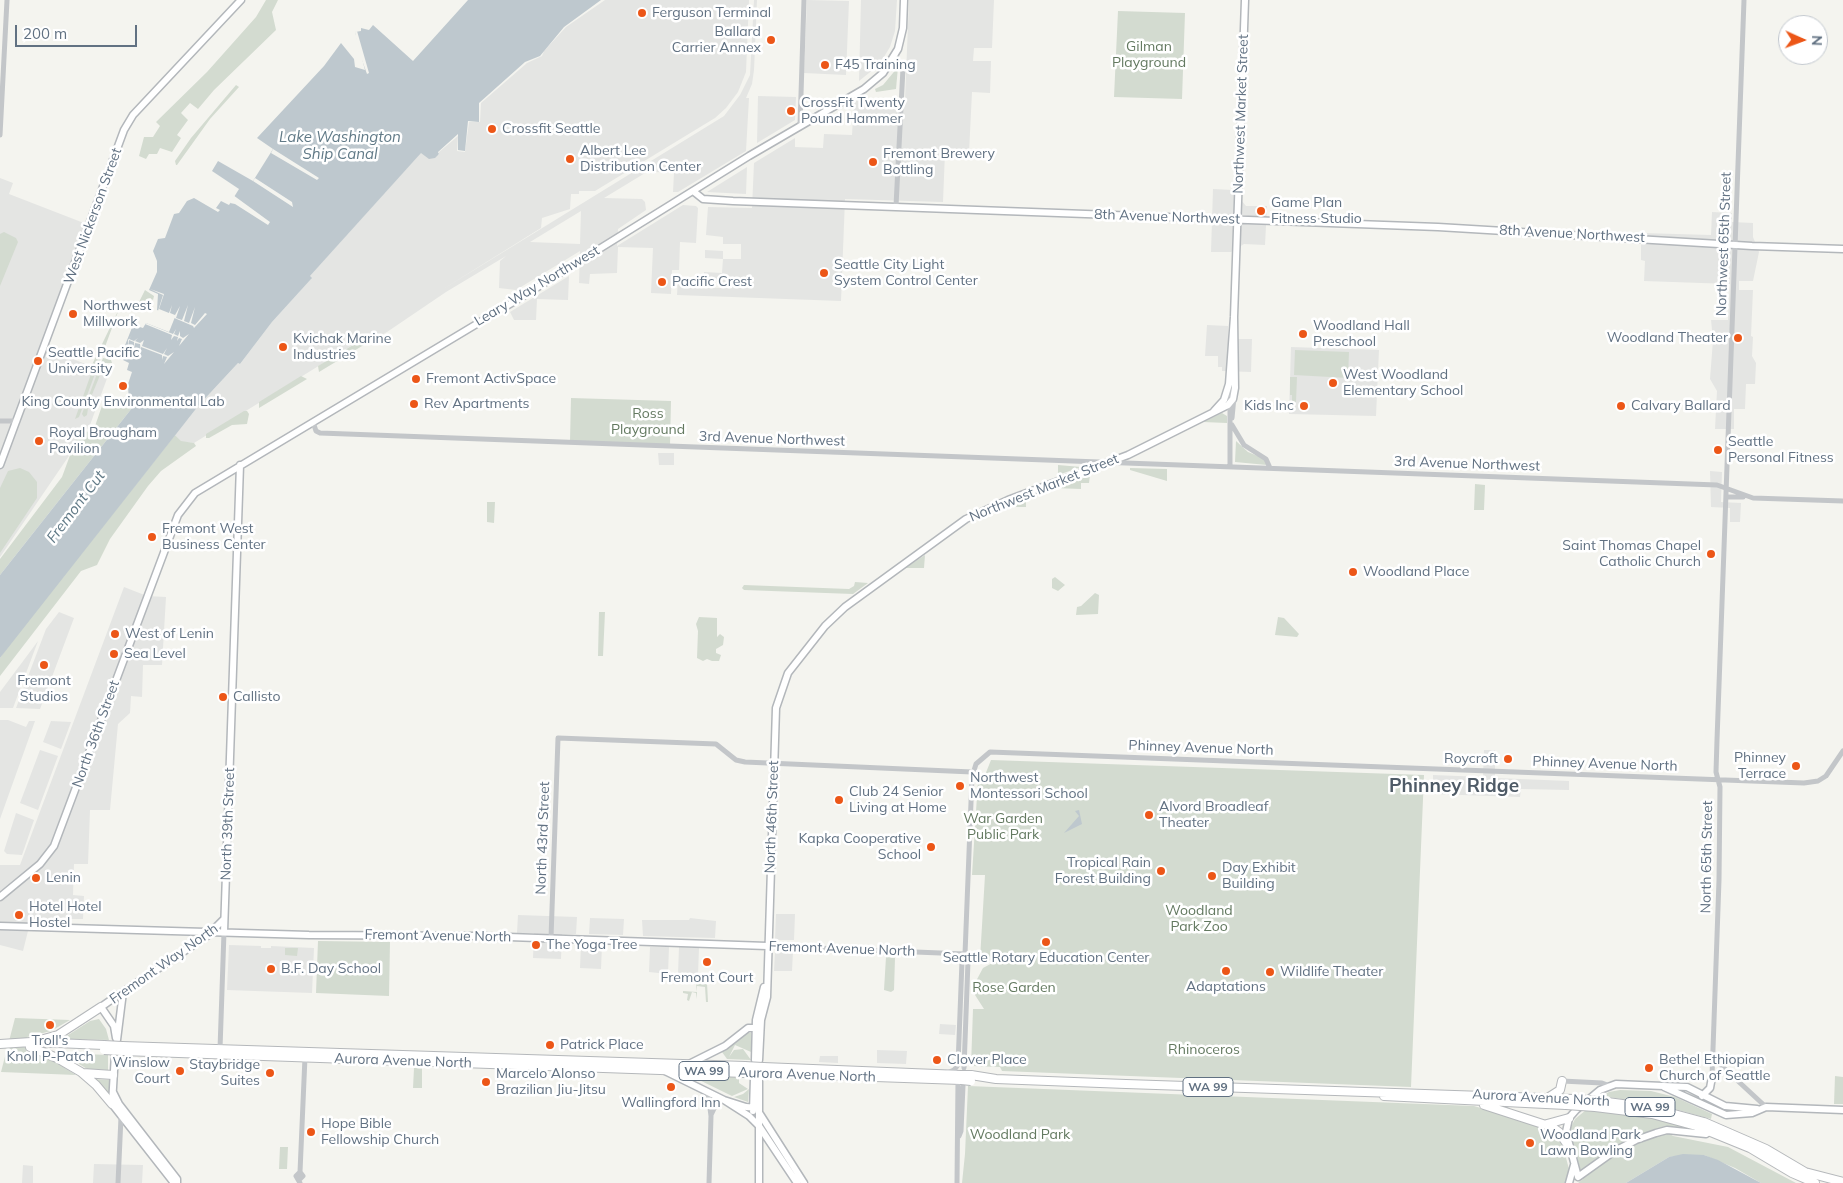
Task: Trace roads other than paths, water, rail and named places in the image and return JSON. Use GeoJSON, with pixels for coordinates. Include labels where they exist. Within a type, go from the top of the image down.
{"type":"FeatureCollection","features":[{"type":"Feature","properties":{"kind":"highway"},"geometry":{"type":"LineString","coordinates":[[31,1045],[58,1035],[101,1007]]}},
{"type":"Feature","properties":{"kind":"highway","name":"Aurora Avenue North"},"geometry":{"type":"LineString","coordinates":[[0,1044],[689,1064],[745,1069]]}},
{"type":"Feature","properties":{"kind":"highway"},"geometry":{"type":"LineString","coordinates":[[31,1045],[81,1072],[96,1085],[112,1104]]}},
{"type":"Feature","properties":{"kind":"highway","name":"Aurora Avenue North"},"geometry":{"type":"LineString","coordinates":[[119,1048],[663,1070],[763,1069],[944,1074],[961,1078]]}},
{"type":"Feature","properties":{"kind":"highway","name":"Aurora Avenue North"},"geometry":{"type":"LineString","coordinates":[[763,1069],[1373,1094],[1470,1101],[1598,1104],[1652,1108],[1705,1122],[1766,1149],[1806,1172],[1843,1182]]}},
{"type":"Feature","properties":{"kind":"highway"},"geometry":{"type":"LineString","coordinates":[[81,1072],[114,1075]]}},
{"type":"Feature","properties":{"kind":"highway"},"geometry":{"type":"LineString","coordinates":[[1547,1098],[1559,1092],[1562,1081]]}},
{"type":"Feature","properties":{"kind":"highway","name":"Aurora Avenue North"},"geometry":{"type":"LineString","coordinates":[[1373,1094],[1396,1092],[1574,1099],[1652,1114],[1710,1131],[1750,1148],[1792,1173],[1815,1183]]}},
{"type":"Feature","properties":{"kind":"highway"},"geometry":{"type":"LineString","coordinates":[[1470,1101],[1545,1124],[1557,1130],[1569,1147]]}},
{"type":"Feature","properties":{"kind":"highway"},"geometry":{"type":"LineString","coordinates":[[1545,1124],[1569,1118]]}},
{"type":"Feature","properties":{"kind":"main road","name":"West Nickerson Street"},"geometry":{"type":"LineString","coordinates":[[0,465],[124,130],[133,115],[240,0]]}},
{"type":"Feature","properties":{"kind":"main road","name":"Leary Way Northwest"},"geometry":{"type":"LineString","coordinates":[[178,516],[195,493],[692,191],[864,89],[883,73],[895,55],[902,36],[904,0]]}},
{"type":"Feature","properties":{"kind":"main road","name":"Northwest Market Street"},"geometry":{"type":"LineString","coordinates":[[1213,412],[1226,395],[1230,378],[1234,318],[1245,0]]}},
{"type":"Feature","properties":{"kind":"main road","name":"8th Avenue Northwest"},"geometry":{"type":"LineString","coordinates":[[692,191],[703,199],[1491,229],[1752,246],[1843,247]]}},
{"type":"Feature","properties":{"kind":"main road","name":"Northwest Market Street"},"geometry":{"type":"LineString","coordinates":[[788,673],[829,622],[859,596],[966,519],[1008,500],[1128,455],[1230,402],[1235,388],[1234,318]]}},
{"type":"Feature","properties":{"kind":"main road","name":"North 39th Street"},"geometry":{"type":"LineString","coordinates":[[224,932],[240,465]]}},
{"type":"Feature","properties":{"kind":"main road","name":"North 36th Street"},"geometry":{"type":"LineString","coordinates":[[0,897],[40,864],[56,842],[178,516]]}},
{"type":"Feature","properties":{"kind":"main road","name":"North 46th Street"},"geometry":{"type":"LineString","coordinates":[[759,1183],[759,1126],[756,1109],[763,1069],[758,1030],[768,946],[776,708],[788,673]]}},
{"type":"Feature","properties":{"kind":"main road","name":"Fremont Way North"},"geometry":{"type":"LineString","coordinates":[[101,1007],[212,932],[224,918]]}},
{"type":"Feature","properties":{"kind":"main road","name":"Fremont Avenue North"},"geometry":{"type":"LineString","coordinates":[[0,926],[551,938],[768,946]]}},
{"type":"Feature","properties":{"kind":"main road"},"geometry":{"type":"LineString","coordinates":[[186,931],[194,937],[194,945]]}},
{"type":"Feature","properties":{"kind":"main road"},"geometry":{"type":"LineString","coordinates":[[121,995],[119,1048],[113,1092],[110,1096],[112,1104],[176,1183]]}},
{"type":"Feature","properties":{"kind":"main road"},"geometry":{"type":"LineString","coordinates":[[101,1007],[114,1026],[119,1048]]}},
{"type":"Feature","properties":{"kind":"main road"},"geometry":{"type":"LineString","coordinates":[[689,1064],[725,1046],[748,1028],[758,1030]]}},
{"type":"Feature","properties":{"kind":"main road"},"geometry":{"type":"LineString","coordinates":[[663,1070],[708,1092],[749,1116],[759,1126],[797,1183]]}},
{"type":"Feature","properties":{"kind":"main road"},"geometry":{"type":"LineString","coordinates":[[1710,1131],[1706,1134],[1667,1130],[1636,1140],[1589,1168],[1578,1177],[1566,1132],[1569,1118],[1594,1095],[1610,1086],[1686,1087],[1704,1092],[1708,1088],[1712,1077]]}},
{"type":"Feature","properties":{"kind":"main road"},"geometry":{"type":"LineString","coordinates":[[1660,1086],[1693,1096],[1704,1095],[1710,1088],[1712,1077]]}},
{"type":"Feature","properties":{"kind":"main road"},"geometry":{"type":"LineString","coordinates":[[1686,1087],[1728,1107],[1843,1110]]}},
{"type":"Feature","properties":{"kind":"main road"},"geometry":{"type":"LineString","coordinates":[[113,1092],[122,1108],[177,1179],[176,1183]]}},
{"type":"Feature","properties":{"kind":"main road"},"geometry":{"type":"LineString","coordinates":[[1678,1092],[1721,1114],[1730,1115],[1752,1112],[1757,1109]]}},
{"type":"Feature","properties":{"kind":"main road"},"geometry":{"type":"LineString","coordinates":[[721,1099],[756,1109],[804,1183]]}},
{"type":"Feature","properties":{"kind":"main road"},"geometry":{"type":"LineString","coordinates":[[1728,1107],[1730,1115]]}},
{"type":"Feature","properties":{"kind":"main road"},"geometry":{"type":"LineString","coordinates":[[1570,1183],[1574,1162]]}},
{"type":"Feature","properties":{"kind":"street"},"geometry":{"type":"LineString","coordinates":[[0,135],[7,0]]}},
{"type":"Feature","properties":{"kind":"street"},"geometry":{"type":"LineString","coordinates":[[800,126],[804,0]]}},
{"type":"Feature","properties":{"kind":"street","name":"Northwest 65th Street"},"geometry":{"type":"LineString","coordinates":[[1721,638],[1744,0]]}},
{"type":"Feature","properties":{"kind":"street"},"geometry":{"type":"LineString","coordinates":[[895,55],[903,68],[896,206]]}},
{"type":"Feature","properties":{"kind":"street"},"geometry":{"type":"LineString","coordinates":[[1230,378],[1232,418]]}},
{"type":"Feature","properties":{"kind":"street"},"geometry":{"type":"LineString","coordinates":[[1230,466],[1235,388]]}},
{"type":"Feature","properties":{"kind":"street"},"geometry":{"type":"LineString","coordinates":[[0,420],[17,421]]}},
{"type":"Feature","properties":{"kind":"street","name":"3rd Avenue Northwest"},"geometry":{"type":"LineString","coordinates":[[313,422],[316,431],[320,433],[339,434],[1716,485],[1746,496],[1843,501]]}},
{"type":"Feature","properties":{"kind":"street"},"geometry":{"type":"LineString","coordinates":[[1232,425],[1244,445],[1266,459],[1270,468]]}},
{"type":"Feature","properties":{"kind":"street"},"geometry":{"type":"LineString","coordinates":[[1128,455],[1133,463]]}},
{"type":"Feature","properties":{"kind":"street"},"geometry":{"type":"LineString","coordinates":[[1087,461],[1096,468]]}},
{"type":"Feature","properties":{"kind":"street"},"geometry":{"type":"LineString","coordinates":[[1726,498],[1746,496]]}},
{"type":"Feature","properties":{"kind":"street","name":"North 65th Street"},"geometry":{"type":"LineString","coordinates":[[1712,1077],[1719,880],[1720,787],[1716,772],[1721,638]]}},
{"type":"Feature","properties":{"kind":"street","name":"North 43rd Street"},"geometry":{"type":"LineString","coordinates":[[551,938],[558,738],[713,744],[722,747],[739,761],[773,763]]}},
{"type":"Feature","properties":{"kind":"street","name":"Phinney Avenue North"},"geometry":{"type":"LineString","coordinates":[[972,772],[985,755],[995,751],[1718,780],[1814,782],[1830,772],[1843,751]]}},
{"type":"Feature","properties":{"kind":"street"},"geometry":{"type":"LineString","coordinates":[[773,763],[972,772],[965,954],[962,961],[958,1065],[954,1070],[944,1074]]}},
{"type":"Feature","properties":{"kind":"street","name":"North 39th Street"},"geometry":{"type":"LineString","coordinates":[[220,1049],[224,932]]}},
{"type":"Feature","properties":{"kind":"street","name":"Fremont Avenue North"},"geometry":{"type":"LineString","coordinates":[[768,946],[965,954]]}},
{"type":"Feature","properties":{"kind":"street"},"geometry":{"type":"LineString","coordinates":[[957,1183],[959,1136],[956,1128],[968,961],[965,954]]}},
{"type":"Feature","properties":{"kind":"street"},"geometry":{"type":"LineString","coordinates":[[300,1181],[303,1176],[300,1172],[305,1057]]}},
{"type":"Feature","properties":{"kind":"street"},"geometry":{"type":"LineString","coordinates":[[1712,1057],[1766,1107]]}},
{"type":"Feature","properties":{"kind":"street"},"geometry":{"type":"LineString","coordinates":[[1562,1081],[1602,1083],[1610,1086]]}},
{"type":"Feature","properties":{"kind":"street"},"geometry":{"type":"LineString","coordinates":[[708,1092],[711,1116],[709,1183]]}},
{"type":"Feature","properties":{"kind":"street"},"geometry":{"type":"LineString","coordinates":[[711,1116],[721,1099]]}},
{"type":"Feature","properties":{"kind":"street"},"geometry":{"type":"LineString","coordinates":[[118,1183],[121,1116]]}},
{"type":"Feature","properties":{"kind":"street"},"geometry":{"type":"LineString","coordinates":[[1570,1183],[1578,1177]]}},
{"type":"Feature","properties":{"kind":"water","name":"Lake Washington Ship Canal"},"geometry":{"type":"Polygon","coordinates":[[[468,0],[601,0],[564,27],[540,56],[525,62],[479,103],[479,122],[468,121],[465,151],[458,150],[458,134],[438,152],[439,154],[435,158],[429,159],[421,153],[310,276],[312,278],[272,322],[240,364],[238,363],[199,405],[0,658],[0,575],[132,408],[129,405],[128,384],[132,372],[127,370],[129,363],[123,360],[125,354],[122,353],[133,325],[143,328],[146,323],[169,332],[175,317],[157,310],[158,294],[149,290],[157,272],[157,261],[153,251],[158,239],[165,238],[174,214],[179,213],[187,201],[194,198],[218,212],[220,210],[216,208],[221,201],[229,205],[239,189],[212,171],[218,161],[253,181],[273,149],[257,138],[324,66],[341,43],[354,59],[355,67],[365,70],[355,32],[361,31],[361,28],[369,30],[373,25],[413,61],[468,0]]]}},
{"type":"Feature","properties":{"kind":"water"},"geometry":{"type":"Polygon","coordinates":[[[1079,810],[1082,824],[1064,833],[1079,816],[1075,811],[1079,810]]]}},
{"type":"Feature","properties":{"kind":"water"},"geometry":{"type":"Polygon","coordinates":[[[1683,1154],[1704,1155],[1718,1160],[1761,1183],[1626,1183],[1669,1157],[1683,1154]]]}},
{"type":"Feature","properties":{"kind":"place","name":"Ferguson Terminal"},"geometry":{"type":"Point","coordinates":[642,13]}},
{"type":"Feature","properties":{"kind":"place","name":"Ballard Carrier Annex"},"geometry":{"type":"Point","coordinates":[771,40]}},
{"type":"Feature","properties":{"kind":"place","name":"F45 Training"},"geometry":{"type":"Point","coordinates":[825,65]}},
{"type":"Feature","properties":{"kind":"place","name":"CrossFit Twenty Pound Hammer"},"geometry":{"type":"Point","coordinates":[791,111]}},
{"type":"Feature","properties":{"kind":"place","name":"Crossfit Seattle"},"geometry":{"type":"Point","coordinates":[492,129]}},
{"type":"Feature","properties":{"kind":"place","name":"Albert Lee Distribution Center"},"geometry":{"type":"Point","coordinates":[570,159]}},
{"type":"Feature","properties":{"kind":"place","name":"Fremont Brewery Bottling"},"geometry":{"type":"Point","coordinates":[873,162]}},
{"type":"Feature","properties":{"kind":"place","name":"Game Plan Fitness Studio"},"geometry":{"type":"Point","coordinates":[1261,211]}},
{"type":"Feature","properties":{"kind":"place","name":"Seattle City Light System Control Center"},"geometry":{"type":"Point","coordinates":[824,273]}},
{"type":"Feature","properties":{"kind":"place","name":"Pacific Crest"},"geometry":{"type":"Point","coordinates":[662,282]}},
{"type":"Feature","properties":{"kind":"place","name":"Northwest Millwork"},"geometry":{"type":"Point","coordinates":[73,314]}},
{"type":"Feature","properties":{"kind":"place","name":"Woodland Hall Preschool"},"geometry":{"type":"Point","coordinates":[1303,334]}},
{"type":"Feature","properties":{"kind":"place","name":"Woodland Theater"},"geometry":{"type":"Point","coordinates":[1738,338]}},
{"type":"Feature","properties":{"kind":"place","name":"Kvichak Marine Industries"},"geometry":{"type":"Point","coordinates":[283,347]}},
{"type":"Feature","properties":{"kind":"place","name":"Seattle Pacific University"},"geometry":{"type":"Point","coordinates":[38,361]}},
{"type":"Feature","properties":{"kind":"place","name":"Fremont ActivSpace"},"geometry":{"type":"Point","coordinates":[416,379]}},
{"type":"Feature","properties":{"kind":"place","name":"West Woodland Elementary School"},"geometry":{"type":"Point","coordinates":[1333,383]}},
{"type":"Feature","properties":{"kind":"place","name":"King County Environmental Lab"},"geometry":{"type":"Point","coordinates":[123,386]}},
{"type":"Feature","properties":{"kind":"place","name":"Rev Apartments"},"geometry":{"type":"Point","coordinates":[414,404]}},
{"type":"Feature","properties":{"kind":"place","name":"Kids Inc"},"geometry":{"type":"Point","coordinates":[1304,406]}},
{"type":"Feature","properties":{"kind":"place","name":"Calvary Ballard"},"geometry":{"type":"Point","coordinates":[1621,406]}},
{"type":"Feature","properties":{"kind":"place","name":"Royal Brougham Pavilion"},"geometry":{"type":"Point","coordinates":[39,441]}},
{"type":"Feature","properties":{"kind":"place","name":"Seattle Personal Fitness"},"geometry":{"type":"Point","coordinates":[1718,450]}},
{"type":"Feature","properties":{"kind":"place","name":"Fremont West Business Center"},"geometry":{"type":"Point","coordinates":[152,537]}},
{"type":"Feature","properties":{"kind":"place","name":"Saint Thomas Chapel Catholic Church"},"geometry":{"type":"Point","coordinates":[1711,554]}},
{"type":"Feature","properties":{"kind":"place","name":"Woodland Place"},"geometry":{"type":"Point","coordinates":[1353,572]}},
{"type":"Feature","properties":{"kind":"place","name":"West of Lenin"},"geometry":{"type":"Point","coordinates":[115,634]}},
{"type":"Feature","properties":{"kind":"place","name":"Sea Level"},"geometry":{"type":"Point","coordinates":[114,654]}},
{"type":"Feature","properties":{"kind":"place","name":"Fremont Studios"},"geometry":{"type":"Point","coordinates":[44,665]}},
{"type":"Feature","properties":{"kind":"place","name":"Callisto"},"geometry":{"type":"Point","coordinates":[223,697]}},
{"type":"Feature","properties":{"kind":"place","name":"Roycroft"},"geometry":{"type":"Point","coordinates":[1508,759]}},
{"type":"Feature","properties":{"kind":"place","name":"Phinney Terrace"},"geometry":{"type":"Point","coordinates":[1796,766]}},
{"type":"Feature","properties":{"kind":"place","name":"Northwest Montessori School"},"geometry":{"type":"Point","coordinates":[960,786]}},
{"type":"Feature","properties":{"kind":"place","name":"Club 24 Senior Living at Home"},"geometry":{"type":"Point","coordinates":[839,800]}},
{"type":"Feature","properties":{"kind":"place","name":"Alvord Broadleaf Theater"},"geometry":{"type":"Point","coordinates":[1149,815]}},
{"type":"Feature","properties":{"kind":"place","name":"Kapka Cooperative School"},"geometry":{"type":"Point","coordinates":[931,847]}},
{"type":"Feature","properties":{"kind":"place","name":"Tropical Rain Forest Building"},"geometry":{"type":"Point","coordinates":[1161,871]}},
{"type":"Feature","properties":{"kind":"place","name":"Day Exhibit Building"},"geometry":{"type":"Point","coordinates":[1212,876]}},
{"type":"Feature","properties":{"kind":"place","name":"Lenin"},"geometry":{"type":"Point","coordinates":[36,878]}},
{"type":"Feature","properties":{"kind":"place","name":"Hotel Hotel Hostel"},"geometry":{"type":"Point","coordinates":[19,915]}},
{"type":"Feature","properties":{"kind":"place","name":"Seattle Rotary Education Center"},"geometry":{"type":"Point","coordinates":[1046,942]}},
{"type":"Feature","properties":{"kind":"place","name":"The Yoga Tree"},"geometry":{"type":"Point","coordinates":[536,945]}},
{"type":"Feature","properties":{"kind":"place","name":"Fremont Court"},"geometry":{"type":"Point","coordinates":[707,962]}},
{"type":"Feature","properties":{"kind":"place","name":"B.F. Day School"},"geometry":{"type":"Point","coordinates":[271,969]}},
{"type":"Feature","properties":{"kind":"place","name":"Adaptations"},"geometry":{"type":"Point","coordinates":[1226,971]}},
{"type":"Feature","properties":{"kind":"place","name":"Wildlife Theater"},"geometry":{"type":"Point","coordinates":[1270,972]}},
{"type":"Feature","properties":{"kind":"place","name":"Troll's Knoll P-Patch"},"geometry":{"type":"Point","coordinates":[50,1025]}},
{"type":"Feature","properties":{"kind":"place","name":"Patrick Place"},"geometry":{"type":"Point","coordinates":[550,1045]}},
{"type":"Feature","properties":{"kind":"place","name":"Clover Place"},"geometry":{"type":"Point","coordinates":[937,1060]}},
{"type":"Feature","properties":{"kind":"place","name":"Bethel Ethiopian Church of Seattle"},"geometry":{"type":"Point","coordinates":[1649,1068]}},
{"type":"Feature","properties":{"kind":"place","name":"Winslow Court"},"geometry":{"type":"Point","coordinates":[180,1071]}},
{"type":"Feature","properties":{"kind":"place","name":"Staybridge Suites"},"geometry":{"type":"Point","coordinates":[270,1073]}},
{"type":"Feature","properties":{"kind":"place","name":"Marcelo Alonso Brazilian Jiu-Jitsu"},"geometry":{"type":"Point","coordinates":[486,1082]}},
{"type":"Feature","properties":{"kind":"place","name":"Wallingford Inn"},"geometry":{"type":"Point","coordinates":[671,1087]}},
{"type":"Feature","properties":{"kind":"place","name":"Hope Bible Fellowship Church"},"geometry":{"type":"Point","coordinates":[311,1132]}},
{"type":"Feature","properties":{"kind":"place","name":"Woodland Park Lawn Bowling"},"geometry":{"type":"Point","coordinates":[1530,1143]}},
{"type":"Feature","properties":{"kind":"district","name":"Phinney Ridge"},"geometry":{"type":"Point","coordinates":[1454,786]}},
{"type":"Feature","properties":{"kind":"park label","name":"Gilman Playground"},"geometry":{"type":"Point","coordinates":[1149,56]}},
{"type":"Feature","properties":{"kind":"park label","name":"Ross Playground"},"geometry":{"type":"Point","coordinates":[648,422]}},
{"type":"Feature","properties":{"kind":"park label","name":"War Garden Public Park"},"geometry":{"type":"Point","coordinates":[1003,828]}},
{"type":"Feature","properties":{"kind":"park label","name":"Woodland Park Zoo"},"geometry":{"type":"Point","coordinates":[1199,920]}},
{"type":"Feature","properties":{"kind":"park label","name":"Rose Garden"},"geometry":{"type":"Point","coordinates":[1014,988]}},
{"type":"Feature","properties":{"kind":"park label","name":"Rhinoceros"},"geometry":{"type":"Point","coordinates":[1204,1050]}},
{"type":"Feature","properties":{"kind":"park label","name":"Woodland Park"},"geometry":{"type":"Point","coordinates":[1020,1135]}},
{"type":"Feature","properties":{"kind":"water label","name":"Fremont Cut"},"geometry":{"type":"Point","coordinates":[76,507]}}]}
